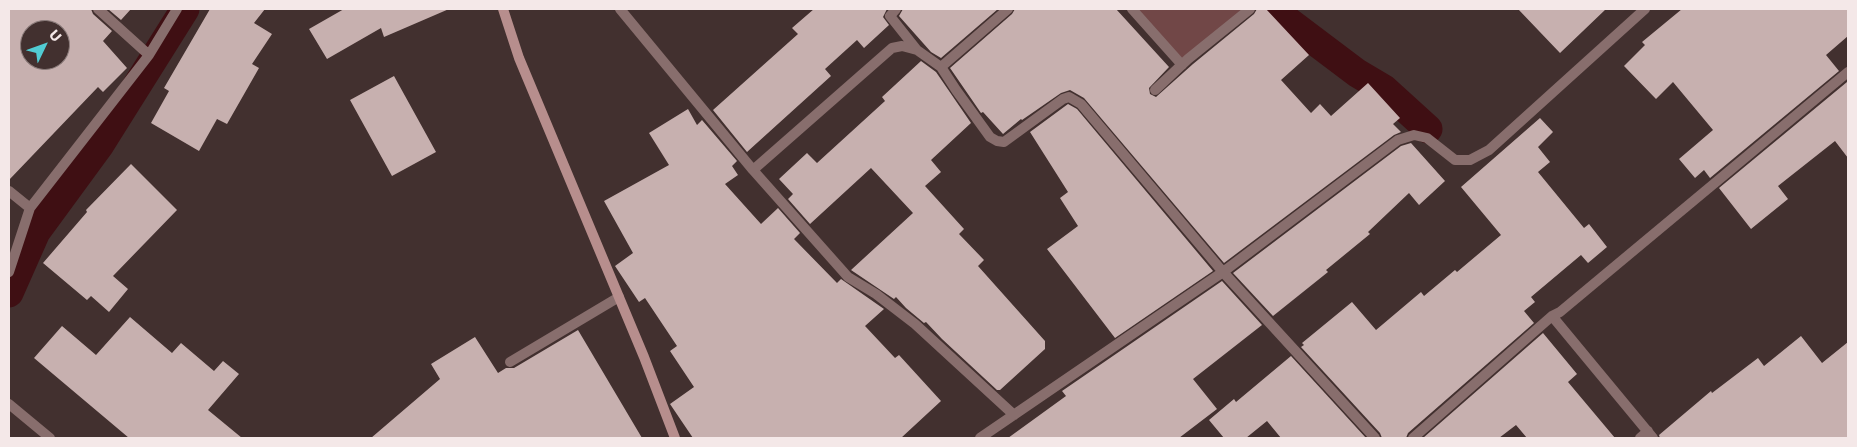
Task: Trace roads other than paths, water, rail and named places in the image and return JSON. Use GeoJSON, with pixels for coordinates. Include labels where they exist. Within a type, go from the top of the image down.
{"type":"FeatureCollection","features":[{"type":"Feature","properties":{"kind":"street"},"geometry":{"type":"LineString","coordinates":[[98,9],[149,55]]}},
{"type":"Feature","properties":{"kind":"street"},"geometry":{"type":"LineString","coordinates":[[9,272],[30,208],[149,55],[177,9]]}},
{"type":"Feature","properties":{"kind":"street"},"geometry":{"type":"LineString","coordinates":[[503,9],[518,58],[619,296],[675,438]]}},
{"type":"Feature","properties":{"kind":"street"},"geometry":{"type":"LineString","coordinates":[[620,9],[753,170],[848,277],[876,294],[915,324],[1014,415]]}},
{"type":"Feature","properties":{"kind":"street"},"geometry":{"type":"LineString","coordinates":[[896,9],[890,16],[917,50],[941,67],[990,137],[997,141],[1004,142],[1064,99],[1069,97],[1081,104],[1223,272],[1375,438]]}},
{"type":"Feature","properties":{"kind":"street"},"geometry":{"type":"LineString","coordinates":[[941,67],[1008,9]]}},
{"type":"Feature","properties":{"kind":"street"},"geometry":{"type":"LineString","coordinates":[[1132,9],[1182,65]]}},
{"type":"Feature","properties":{"kind":"street"},"geometry":{"type":"LineString","coordinates":[[980,438],[1223,272],[1398,140],[1414,135],[1427,138],[1455,160],[1470,160],[1489,150],[1645,9]]}},
{"type":"Feature","properties":{"kind":"street"},"geometry":{"type":"LineString","coordinates":[[1155,90],[1248,10]]}},
{"type":"Feature","properties":{"kind":"street"},"geometry":{"type":"LineString","coordinates":[[753,170],[892,48],[902,46],[917,50]]}},
{"type":"Feature","properties":{"kind":"street"},"geometry":{"type":"LineString","coordinates":[[1413,438],[1552,316],[1560,312],[1848,72]]}},
{"type":"Feature","properties":{"kind":"street"},"geometry":{"type":"LineString","coordinates":[[9,191],[30,208]]}},
{"type":"Feature","properties":{"kind":"street"},"geometry":{"type":"LineString","coordinates":[[510,362],[619,296]]}},
{"type":"Feature","properties":{"kind":"street"},"geometry":{"type":"LineString","coordinates":[[1552,316],[1647,436]]}},
{"type":"Feature","properties":{"kind":"street"},"geometry":{"type":"LineString","coordinates":[[10,407],[50,438]]}},
{"type":"Feature","properties":{"kind":"waterway"},"geometry":{"type":"LineString","coordinates":[[9,293],[36,232],[99,146],[185,9]]}},
{"type":"Feature","properties":{"kind":"waterway"},"geometry":{"type":"LineString","coordinates":[[1272,9],[1357,73],[1384,89],[1428,129]]}}]}
